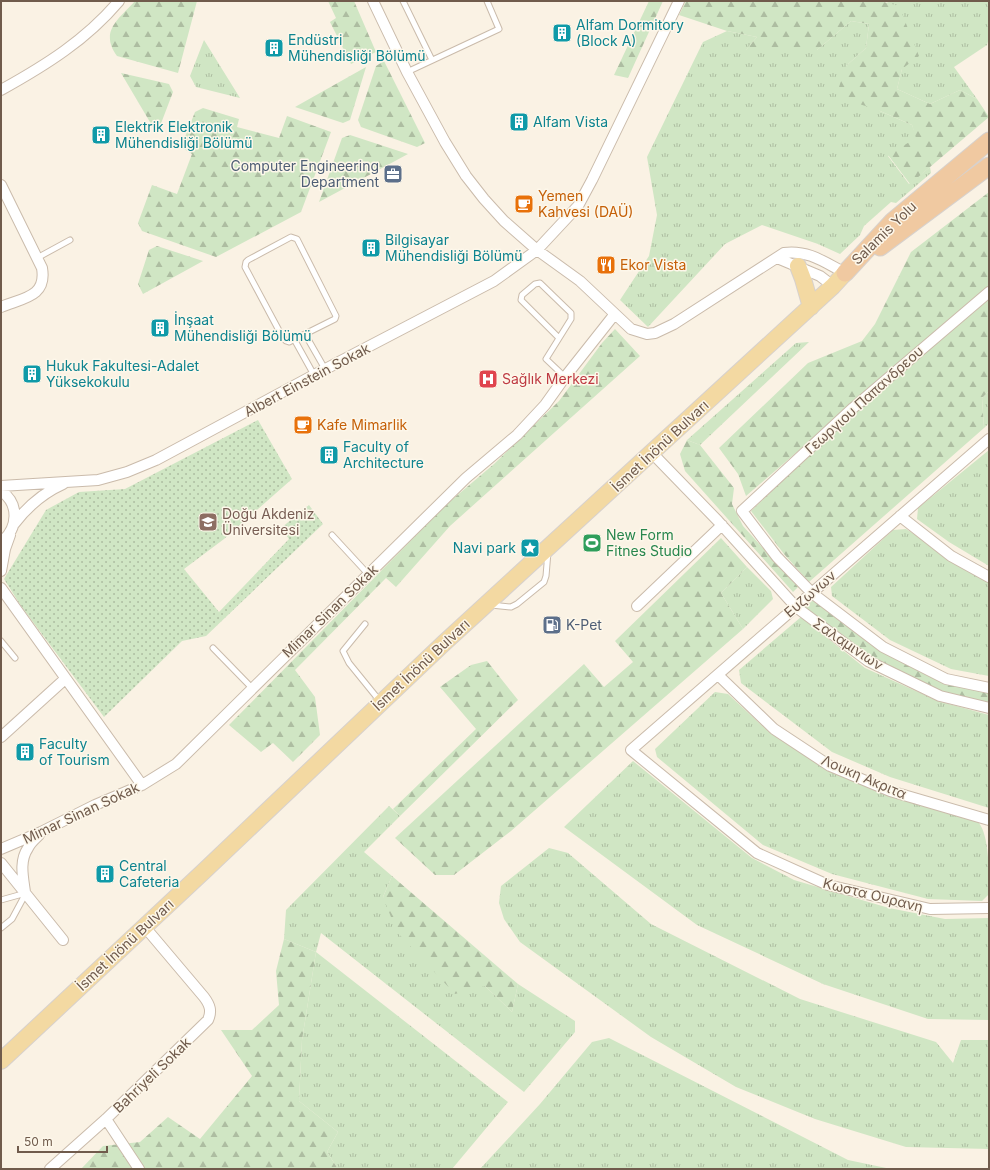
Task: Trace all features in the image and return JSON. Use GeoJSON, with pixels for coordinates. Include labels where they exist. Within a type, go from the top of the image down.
{"type":"FeatureCollection","features":[{"type":"Feature","properties":{"kind":"highway","name":"Salamis Yolu"},"geometry":{"type":"LineString","coordinates":[[845,273],[893,221],[989,141]]}},
{"type":"Feature","properties":{"kind":"highway","name":"Salamis Yolu"},"geometry":{"type":"LineString","coordinates":[[845,273],[989,166]]}},
{"type":"Feature","properties":{"kind":"main road"},"geometry":{"type":"LineString","coordinates":[[798,266],[811,307]]}},
{"type":"Feature","properties":{"kind":"main road","name":"İsmet İnönü Bulvarı"},"geometry":{"type":"LineString","coordinates":[[1,1061],[209,867],[381,703],[811,307],[845,273]]}},
{"type":"Feature","properties":{"kind":"street"},"geometry":{"type":"LineString","coordinates":[[1,90],[67,50],[94,28],[119,1]]}},
{"type":"Feature","properties":{"kind":"street"},"geometry":{"type":"LineString","coordinates":[[374,1],[407,72],[444,142],[466,176],[484,199],[504,221],[537,250],[580,281],[614,315],[631,329],[647,334],[655,333],[674,324],[784,253],[796,252],[808,254],[845,273]]}},
{"type":"Feature","properties":{"kind":"street","name":"Albert Einstein Sokak"},"geometry":{"type":"LineString","coordinates":[[1,486],[98,480],[127,472],[156,460],[325,369],[494,281],[537,250],[578,206],[679,1]]}},
{"type":"Feature","properties":{"kind":"street"},"geometry":{"type":"LineString","coordinates":[[1,185],[42,268],[44,276],[39,291],[1,307]]}},
{"type":"Feature","properties":{"kind":"street"},"geometry":{"type":"LineString","coordinates":[[777,258],[820,276],[833,286]]}},
{"type":"Feature","properties":{"kind":"street","name":"Γεωργιου Παπανδρεου"},"geometry":{"type":"LineString","coordinates":[[742,511],[853,408],[989,292]]}},
{"type":"Feature","properties":{"kind":"street","name":"Mimar Sinan Sokak"},"geometry":{"type":"LineString","coordinates":[[1,849],[142,785],[176,764],[466,478],[517,435],[545,405],[614,315]]}},
{"type":"Feature","properties":{"kind":"street","name":"Ευζωνων"},"geometry":{"type":"LineString","coordinates":[[631,750],[989,439]]}},
{"type":"Feature","properties":{"kind":"street","name":"Σαλαμινιων"},"geometry":{"type":"LineString","coordinates":[[652,453],[720,523],[796,607],[868,661],[940,696],[989,708]]}},
{"type":"Feature","properties":{"kind":"street"},"geometry":{"type":"LineString","coordinates":[[1,542],[27,509],[38,498],[66,482]]}},
{"type":"Feature","properties":{"kind":"street"},"geometry":{"type":"LineString","coordinates":[[1,491],[10,500],[14,507],[15,516],[13,527],[5,549],[1,570]]}},
{"type":"Feature","properties":{"kind":"street","name":"Σαλαμινιων"},"geometry":{"type":"LineString","coordinates":[[742,511],[777,557],[812,593],[883,647],[946,679],[989,688]]}},
{"type":"Feature","properties":{"kind":"street"},"geometry":{"type":"LineString","coordinates":[[900,516],[951,556],[989,577]]}},
{"type":"Feature","properties":{"kind":"street"},"geometry":{"type":"LineString","coordinates":[[637,606],[720,523]]}},
{"type":"Feature","properties":{"kind":"street"},"geometry":{"type":"LineString","coordinates":[[1,588],[142,785]]}},
{"type":"Feature","properties":{"kind":"street","name":"Λουκη Ακριτα"},"geometry":{"type":"LineString","coordinates":[[718,675],[774,729],[830,766],[890,791],[989,820]]}},
{"type":"Feature","properties":{"kind":"street"},"geometry":{"type":"LineString","coordinates":[[1,737],[65,678]]}},
{"type":"Feature","properties":{"kind":"street","name":"Κωστα Ουρανη"},"geometry":{"type":"LineString","coordinates":[[631,750],[757,853],[828,885],[930,909],[989,908]]}},
{"type":"Feature","properties":{"kind":"street"},"geometry":{"type":"LineString","coordinates":[[26,893],[22,871],[23,859],[28,848],[41,832]]}},
{"type":"Feature","properties":{"kind":"street"},"geometry":{"type":"LineString","coordinates":[[1,863],[63,940]]}},
{"type":"Feature","properties":{"kind":"street","name":"Bahriyeli Sokak"},"geometry":{"type":"LineString","coordinates":[[50,1169],[106,1119],[208,1020],[211,1009],[204,996],[144,926]]}},
{"type":"Feature","properties":{"kind":"street"},"geometry":{"type":"LineString","coordinates":[[106,1119],[139,1169]]}},
{"type":"Feature","properties":{"kind":"lane"},"geometry":{"type":"LineString","coordinates":[[403,1],[432,60]]}},
{"type":"Feature","properties":{"kind":"lane"},"geometry":{"type":"LineString","coordinates":[[407,72],[499,29],[487,1]]}},
{"type":"Feature","properties":{"kind":"lane"},"geometry":{"type":"LineString","coordinates":[[290,237],[297,239],[336,316],[335,319],[294,339],[289,342],[283,338],[245,267],[248,260],[290,237]]}},
{"type":"Feature","properties":{"kind":"lane"},"geometry":{"type":"LineString","coordinates":[[37,258],[70,240]]}},
{"type":"Feature","properties":{"kind":"lane"},"geometry":{"type":"LineString","coordinates":[[560,338],[522,300],[522,295],[535,284],[540,283],[571,313],[571,319],[560,338],[546,359],[565,377]]}},
{"type":"Feature","properties":{"kind":"lane"},"geometry":{"type":"LineString","coordinates":[[305,334],[325,369]]}},
{"type":"Feature","properties":{"kind":"lane"},"geometry":{"type":"LineString","coordinates":[[294,339],[314,375]]}},
{"type":"Feature","properties":{"kind":"lane"},"geometry":{"type":"LineString","coordinates":[[332,535],[368,574]]}},
{"type":"Feature","properties":{"kind":"lane"},"geometry":{"type":"LineString","coordinates":[[486,605],[511,607],[518,604],[544,582],[549,548]]}},
{"type":"Feature","properties":{"kind":"lane"},"geometry":{"type":"LineString","coordinates":[[365,624],[343,651],[349,663],[381,703]]}},
{"type":"Feature","properties":{"kind":"lane"},"geometry":{"type":"LineString","coordinates":[[1,641],[14,658]]}},
{"type":"Feature","properties":{"kind":"lane"},"geometry":{"type":"LineString","coordinates":[[213,648],[252,688]]}},
{"type":"Feature","properties":{"kind":"lane"},"geometry":{"type":"LineString","coordinates":[[1,900],[26,893]]}},
{"type":"Feature","properties":{"kind":"lane"},"geometry":{"type":"LineString","coordinates":[[1,928],[12,919],[26,893]]}},
{"type":"Feature","properties":{"kind":"green space"},"geometry":{"type":"Polygon","coordinates":[[[135,1],[197,1],[178,73],[117,56],[110,39],[111,32],[113,26],[135,1]]]}},
{"type":"Feature","properties":{"kind":"green space"},"geometry":{"type":"Polygon","coordinates":[[[328,1],[354,1],[376,52],[351,64],[330,22],[336,18],[328,1]]]}},
{"type":"Feature","properties":{"kind":"green space"},"geometry":{"type":"Polygon","coordinates":[[[649,1],[663,1],[628,78],[614,75],[649,1]]]}},
{"type":"Feature","properties":{"kind":"green space"},"geometry":{"type":"Polygon","coordinates":[[[686,1],[880,1],[899,6],[919,56],[902,69],[897,89],[930,104],[960,90],[977,99],[989,117],[910,184],[888,155],[916,138],[912,125],[880,111],[836,96],[846,66],[866,48],[869,24],[851,21],[817,50],[745,51],[757,37],[727,31],[679,15],[686,1]]]}},
{"type":"Feature","properties":{"kind":"green space"},"geometry":{"type":"Polygon","coordinates":[[[891,1],[989,1],[989,38],[987,45],[954,67],[977,99],[960,90],[930,104],[897,89],[902,69],[886,3],[891,1]]]}},
{"type":"Feature","properties":{"kind":"green space"},"geometry":{"type":"Polygon","coordinates":[[[851,21],[869,24],[866,48],[846,66],[880,111],[912,125],[917,138],[888,156],[909,184],[930,167],[931,173],[896,203],[891,202],[864,226],[860,235],[840,254],[818,244],[762,225],[725,244],[648,327],[620,300],[649,256],[657,215],[647,157],[703,42],[727,31],[757,37],[746,50],[817,50],[851,21]]]}},
{"type":"Feature","properties":{"kind":"green space"},"geometry":{"type":"Polygon","coordinates":[[[204,40],[240,98],[196,87],[190,76],[204,40]]]}},
{"type":"Feature","properties":{"kind":"green space"},"geometry":{"type":"Polygon","coordinates":[[[384,61],[425,143],[417,147],[361,127],[358,120],[376,66],[384,61]]]}},
{"type":"Feature","properties":{"kind":"green space"},"geometry":{"type":"Polygon","coordinates":[[[366,67],[350,120],[343,123],[295,107],[366,67]]]}},
{"type":"Feature","properties":{"kind":"green space"},"geometry":{"type":"Polygon","coordinates":[[[121,73],[169,84],[173,92],[157,134],[121,73]]]}},
{"type":"Feature","properties":{"kind":"green space"},"geometry":{"type":"Polygon","coordinates":[[[203,108],[239,119],[237,127],[279,138],[287,116],[331,132],[301,212],[216,257],[142,231],[138,223],[152,185],[177,194],[192,154],[181,147],[195,112],[203,108]]]}},
{"type":"Feature","properties":{"kind":"green space"},"geometry":{"type":"Polygon","coordinates":[[[350,135],[408,154],[319,202],[342,138],[350,135]]]}},
{"type":"Feature","properties":{"kind":"green space"},"geometry":{"type":"Polygon","coordinates":[[[989,192],[989,286],[746,496],[738,474],[719,448],[808,363],[862,341],[875,324],[911,252],[989,192]]]}},
{"type":"Feature","properties":{"kind":"green space"},"geometry":{"type":"Polygon","coordinates":[[[157,246],[203,261],[143,294],[138,284],[149,250],[157,246]]]}},
{"type":"Feature","properties":{"kind":"green space"},"geometry":{"type":"Polygon","coordinates":[[[989,299],[989,391],[982,398],[984,428],[809,582],[784,554],[751,511],[850,416],[989,299]]]}},
{"type":"Feature","properties":{"kind":"green space"},"geometry":{"type":"Polygon","coordinates":[[[615,329],[640,356],[450,526],[396,587],[386,578],[295,670],[315,697],[320,735],[293,762],[273,743],[261,752],[229,725],[447,504],[494,464],[559,401],[602,343],[615,329]]]}},
{"type":"Feature","properties":{"kind":"green space"},"geometry":{"type":"Polygon","coordinates":[[[809,342],[700,445],[687,440],[796,343],[809,342]]]}},
{"type":"Feature","properties":{"kind":"green space"},"geometry":{"type":"Polygon","coordinates":[[[989,391],[989,423],[984,428],[982,398],[989,391]]]}},
{"type":"Feature","properties":{"kind":"green space"},"geometry":{"type":"Polygon","coordinates":[[[258,420],[292,479],[224,539],[184,569],[219,612],[289,539],[281,528],[309,505],[323,524],[206,636],[182,641],[104,717],[21,606],[4,579],[46,510],[79,492],[125,489],[258,420]]]}},
{"type":"Feature","properties":{"kind":"green space"},"geometry":{"type":"Polygon","coordinates":[[[687,440],[700,445],[734,488],[732,504],[743,526],[798,587],[793,592],[685,471],[680,454],[687,440]]]}},
{"type":"Feature","properties":{"kind":"green space"},"geometry":{"type":"Polygon","coordinates":[[[989,450],[989,566],[949,542],[917,519],[918,508],[989,450]]]}},
{"type":"Feature","properties":{"kind":"green space"},"geometry":{"type":"Polygon","coordinates":[[[906,529],[989,582],[989,676],[951,669],[890,640],[832,596],[831,587],[893,530],[906,529]]]}},
{"type":"Feature","properties":{"kind":"green space"},"geometry":{"type":"Polygon","coordinates":[[[721,538],[747,567],[721,593],[743,629],[511,831],[454,875],[435,875],[395,838],[584,664],[604,687],[633,662],[615,641],[721,538]]]}},
{"type":"Feature","properties":{"kind":"green space"},"geometry":{"type":"Polygon","coordinates":[[[747,567],[771,591],[773,599],[743,629],[721,593],[747,567]]]}},
{"type":"Feature","properties":{"kind":"green space"},"geometry":{"type":"Polygon","coordinates":[[[812,593],[883,647],[946,679],[989,688],[989,708],[940,696],[868,661],[796,607],[812,593]]]}},
{"type":"Feature","properties":{"kind":"green space"},"geometry":{"type":"Polygon","coordinates":[[[801,617],[865,668],[938,701],[989,715],[989,808],[890,777],[832,752],[741,683],[739,670],[801,617]]]}},
{"type":"Feature","properties":{"kind":"green space"},"geometry":{"type":"Polygon","coordinates":[[[487,661],[518,700],[400,816],[393,809],[476,729],[440,687],[471,665],[487,661]]]}},
{"type":"Feature","properties":{"kind":"green space"},"geometry":{"type":"Polygon","coordinates":[[[715,692],[728,694],[770,733],[832,772],[977,821],[981,827],[987,844],[989,894],[982,901],[928,899],[832,874],[763,845],[657,757],[655,749],[715,692]]]}},
{"type":"Feature","properties":{"kind":"green space"},"geometry":{"type":"Polygon","coordinates":[[[633,761],[752,858],[794,880],[889,908],[945,919],[989,918],[989,1020],[928,1019],[823,984],[697,925],[564,827],[633,761]]]}},
{"type":"Feature","properties":{"kind":"green space"},"geometry":{"type":"Polygon","coordinates":[[[389,806],[400,816],[364,852],[392,876],[383,897],[485,986],[512,1012],[518,984],[575,1021],[575,1032],[524,1092],[321,933],[316,952],[284,939],[286,910],[389,806]]]}},
{"type":"Feature","properties":{"kind":"green space"},"geometry":{"type":"Polygon","coordinates":[[[549,848],[568,853],[651,924],[800,999],[936,1042],[953,1063],[961,1040],[989,1040],[989,1149],[906,1147],[815,1119],[736,1087],[651,1037],[520,942],[504,919],[499,903],[501,886],[549,848]]]}},
{"type":"Feature","properties":{"kind":"green space"},"geometry":{"type":"Polygon","coordinates":[[[392,876],[518,984],[512,1012],[485,986],[455,994],[397,932],[383,897],[392,876]]]}},
{"type":"Feature","properties":{"kind":"green space"},"geometry":{"type":"Polygon","coordinates":[[[284,939],[316,952],[302,1040],[299,1101],[338,1132],[327,1152],[338,1169],[81,1169],[103,1146],[140,1142],[168,1117],[200,1139],[252,1076],[221,1030],[252,1030],[279,1005],[276,971],[284,939]]]}},
{"type":"Feature","properties":{"kind":"green space"},"geometry":{"type":"Polygon","coordinates":[[[316,952],[508,1102],[452,1169],[338,1169],[327,1152],[338,1132],[299,1101],[302,1040],[316,952]]]}},
{"type":"Feature","properties":{"kind":"green space"},"geometry":{"type":"Polygon","coordinates":[[[609,1038],[848,1160],[891,1169],[480,1169],[540,1104],[592,1042],[609,1038]]]}},
{"type":"Feature","properties":{"kind":"place","name":"Alfam Dormitory (Block A)"},"geometry":{"type":"Point","coordinates":[562,33]}},
{"type":"Feature","properties":{"kind":"place","name":"Endüstri Mühendisliği Bölümü"},"geometry":{"type":"Point","coordinates":[274,48]}},
{"type":"Feature","properties":{"kind":"place","name":"Alfam Vista"},"geometry":{"type":"Point","coordinates":[519,122]}},
{"type":"Feature","properties":{"kind":"place","name":"Elektrik Elektronik Mühendisliği Bölümü"},"geometry":{"type":"Point","coordinates":[101,135]}},
{"type":"Feature","properties":{"kind":"place","name":"Computer Engineering Department"},"geometry":{"type":"Point","coordinates":[393,174]}},
{"type":"Feature","properties":{"kind":"place","name":"Yemen Kahvesi (DAÜ)"},"geometry":{"type":"Point","coordinates":[524,204]}},
{"type":"Feature","properties":{"kind":"place","name":"Bilgisayar Mühendisliği Bölümü"},"geometry":{"type":"Point","coordinates":[371,248]}},
{"type":"Feature","properties":{"kind":"place","name":"Ekor Vista"},"geometry":{"type":"Point","coordinates":[606,265]}},
{"type":"Feature","properties":{"kind":"place","name":"İnşaat Mühendisliği Bölümü"},"geometry":{"type":"Point","coordinates":[160,328]}},
{"type":"Feature","properties":{"kind":"place","name":"Hukuk Fakultesi-Adalet Yüksekokulu"},"geometry":{"type":"Point","coordinates":[32,374]}},
{"type":"Feature","properties":{"kind":"place","name":"Sağlık Merkezi"},"geometry":{"type":"Point","coordinates":[488,379]}},
{"type":"Feature","properties":{"kind":"place","name":"Kafe Mimarlik"},"geometry":{"type":"Point","coordinates":[303,425]}},
{"type":"Feature","properties":{"kind":"place","name":"Faculty of Architecture"},"geometry":{"type":"Point","coordinates":[329,455]}},
{"type":"Feature","properties":{"kind":"place","name":"Doğu Akdeniz Üniversitesi"},"geometry":{"type":"Point","coordinates":[208,522]}},
{"type":"Feature","properties":{"kind":"place","name":"New Form Fitnes Studio"},"geometry":{"type":"Point","coordinates":[592,543]}},
{"type":"Feature","properties":{"kind":"place","name":"Navi park"},"geometry":{"type":"Point","coordinates":[530,548]}},
{"type":"Feature","properties":{"kind":"place","name":"K-Pet"},"geometry":{"type":"Point","coordinates":[552,625]}},
{"type":"Feature","properties":{"kind":"place","name":"Faculty of Tourism"},"geometry":{"type":"Point","coordinates":[25,752]}},
{"type":"Feature","properties":{"kind":"place","name":"Central Cafeteria"},"geometry":{"type":"Point","coordinates":[105,874]}}]}
